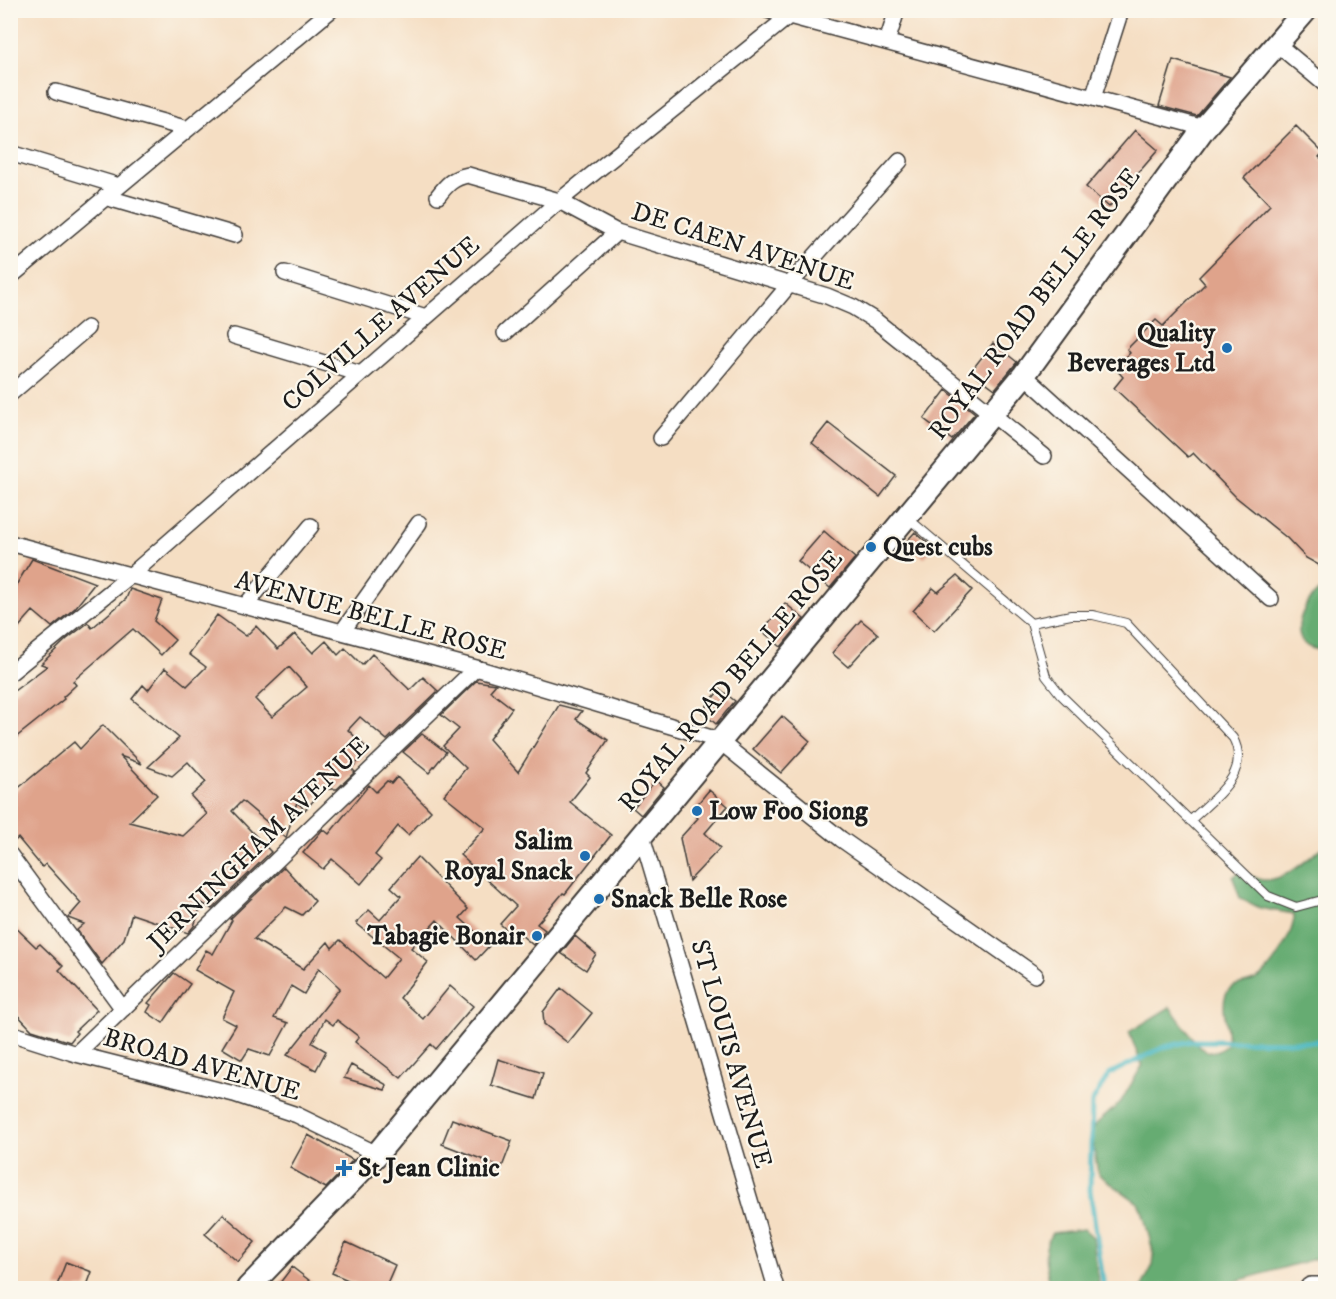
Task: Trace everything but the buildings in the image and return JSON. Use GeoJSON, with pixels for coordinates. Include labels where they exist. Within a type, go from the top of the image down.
{"type":"FeatureCollection","features":[{"type":"Feature","properties":{"kind":"main road","name":"ROYAL ROAD BELLE ROSE"},"geometry":{"type":"LineString","coordinates":[[248,1288],[377,1154],[718,740],[1024,375],[1204,128],[1306,10]]}},
{"type":"Feature","properties":{"kind":"street"},"geometry":{"type":"LineString","coordinates":[[10,277],[331,10]]}},
{"type":"Feature","properties":{"kind":"street"},"geometry":{"type":"LineString","coordinates":[[767,10],[1204,128]]}},
{"type":"Feature","properties":{"kind":"street"},"geometry":{"type":"LineString","coordinates":[[886,42],[897,10]]}},
{"type":"Feature","properties":{"kind":"street"},"geometry":{"type":"LineString","coordinates":[[1094,98],[1120,10]]}},
{"type":"Feature","properties":{"kind":"street","name":"COLVILLE AVENUE"},"geometry":{"type":"LineString","coordinates":[[10,673],[131,575],[559,201],[788,16]]}},
{"type":"Feature","properties":{"kind":"street"},"geometry":{"type":"LineString","coordinates":[[1277,44],[1326,85]]}},
{"type":"Feature","properties":{"kind":"street"},"geometry":{"type":"LineString","coordinates":[[56,92],[188,129]]}},
{"type":"Feature","properties":{"kind":"street"},"geometry":{"type":"LineString","coordinates":[[10,153],[119,186]]}},
{"type":"Feature","properties":{"kind":"street"},"geometry":{"type":"LineString","coordinates":[[661,438],[789,285],[900,161]]}},
{"type":"Feature","properties":{"kind":"street","name":"DE CAEN AVENUE"},"geometry":{"type":"LineString","coordinates":[[438,196],[448,184],[458,177],[468,175],[559,201],[617,232],[836,300],[876,321],[1044,456]]}},
{"type":"Feature","properties":{"kind":"street"},"geometry":{"type":"LineString","coordinates":[[105,197],[235,235]]}},
{"type":"Feature","properties":{"kind":"street"},"geometry":{"type":"LineString","coordinates":[[505,333],[617,232]]}},
{"type":"Feature","properties":{"kind":"street"},"geometry":{"type":"LineString","coordinates":[[285,273],[426,317]]}},
{"type":"Feature","properties":{"kind":"street"},"geometry":{"type":"LineString","coordinates":[[10,394],[87,328]]}},
{"type":"Feature","properties":{"kind":"street"},"geometry":{"type":"LineString","coordinates":[[234,336],[361,374]]}},
{"type":"Feature","properties":{"kind":"street"},"geometry":{"type":"LineString","coordinates":[[1024,375],[1271,599]]}},
{"type":"Feature","properties":{"kind":"street"},"geometry":{"type":"LineString","coordinates":[[342,632],[419,523]]}},
{"type":"Feature","properties":{"kind":"street"},"geometry":{"type":"LineString","coordinates":[[245,606],[311,526]]}},
{"type":"Feature","properties":{"kind":"street","name":"AVENUE BELLE ROSE"},"geometry":{"type":"LineString","coordinates":[[10,543],[476,668],[718,740]]}},
{"type":"Feature","properties":{"kind":"street","name":"JERNINGHAM AVENUE"},"geometry":{"type":"LineString","coordinates":[[76,1054],[476,668]]}},
{"type":"Feature","properties":{"kind":"street"},"geometry":{"type":"LineString","coordinates":[[718,740],[841,839],[1035,975]]}},
{"type":"Feature","properties":{"kind":"street","name":"ST LOUIS AVENUE"},"geometry":{"type":"LineString","coordinates":[[641,833],[776,1288]]}},
{"type":"Feature","properties":{"kind":"street"},"geometry":{"type":"LineString","coordinates":[[10,855],[123,1009]]}},
{"type":"Feature","properties":{"kind":"street","name":"BROAD AVENUE"},"geometry":{"type":"LineString","coordinates":[[10,1033],[76,1054],[234,1094],[297,1115],[377,1154]]}},
{"type":"Feature","properties":{"kind":"street"},"geometry":{"type":"LineString","coordinates":[[1311,1288],[1326,1288]]}},
{"type":"Feature","properties":{"kind":"lane"},"geometry":{"type":"LineString","coordinates":[[906,516],[1031,623],[1046,676],[1074,708],[1268,896],[1296,907],[1322,900]]}},
{"type":"Feature","properties":{"kind":"lane"},"geometry":{"type":"LineString","coordinates":[[1031,623],[1071,615],[1093,615],[1126,623],[1233,738],[1240,754],[1239,767],[1229,782],[1190,821]]}},
{"type":"Feature","properties":{"kind":"green space"},"geometry":{"type":"Polygon","coordinates":[[[1326,588],[1325,651],[1307,646],[1301,640],[1299,623],[1312,597],[1326,588]]]}},
{"type":"Feature","properties":{"kind":"green space"},"geometry":{"type":"Polygon","coordinates":[[[1325,845],[1325,1256],[1212,1288],[1141,1288],[1153,1265],[1154,1255],[1143,1213],[1138,1203],[1098,1174],[1092,1134],[1095,1125],[1120,1103],[1142,1066],[1129,1032],[1170,1007],[1197,1044],[1207,1052],[1218,1051],[1227,1045],[1224,1000],[1228,990],[1238,984],[1254,980],[1268,970],[1291,931],[1294,914],[1260,908],[1240,898],[1233,877],[1241,871],[1263,880],[1280,877],[1297,868],[1325,845]]]}},
{"type":"Feature","properties":{"kind":"green space"},"geometry":{"type":"Polygon","coordinates":[[[1084,1229],[1093,1237],[1101,1288],[1051,1288],[1045,1253],[1048,1240],[1052,1233],[1084,1229]]]}},
{"type":"Feature","properties":{"kind":"waterway"},"geometry":{"type":"LineString","coordinates":[[1104,1288],[1090,1190],[1092,1102],[1109,1074],[1164,1047],[1192,1041],[1314,1042],[1326,1039]]}},
{"type":"Feature","properties":{"kind":"place","name":"Quality Beverages Ltd"},"geometry":{"type":"Point","coordinates":[1227,348]}},
{"type":"Feature","properties":{"kind":"place","name":"Quest cubs"},"geometry":{"type":"Point","coordinates":[871,547]}},
{"type":"Feature","properties":{"kind":"place","name":"Low Foo Siong"},"geometry":{"type":"Point","coordinates":[697,811]}},
{"type":"Feature","properties":{"kind":"place","name":"Salim Royal Snack"},"geometry":{"type":"Point","coordinates":[585,856]}},
{"type":"Feature","properties":{"kind":"place","name":"Snack Belle Rose"},"geometry":{"type":"Point","coordinates":[599,899]}},
{"type":"Feature","properties":{"kind":"place","name":"Tabagie Bonair"},"geometry":{"type":"Point","coordinates":[537,936]}},
{"type":"Feature","properties":{"kind":"place","name":"St Jean Clinic"},"geometry":{"type":"Point","coordinates":[344,1168]}}]}
